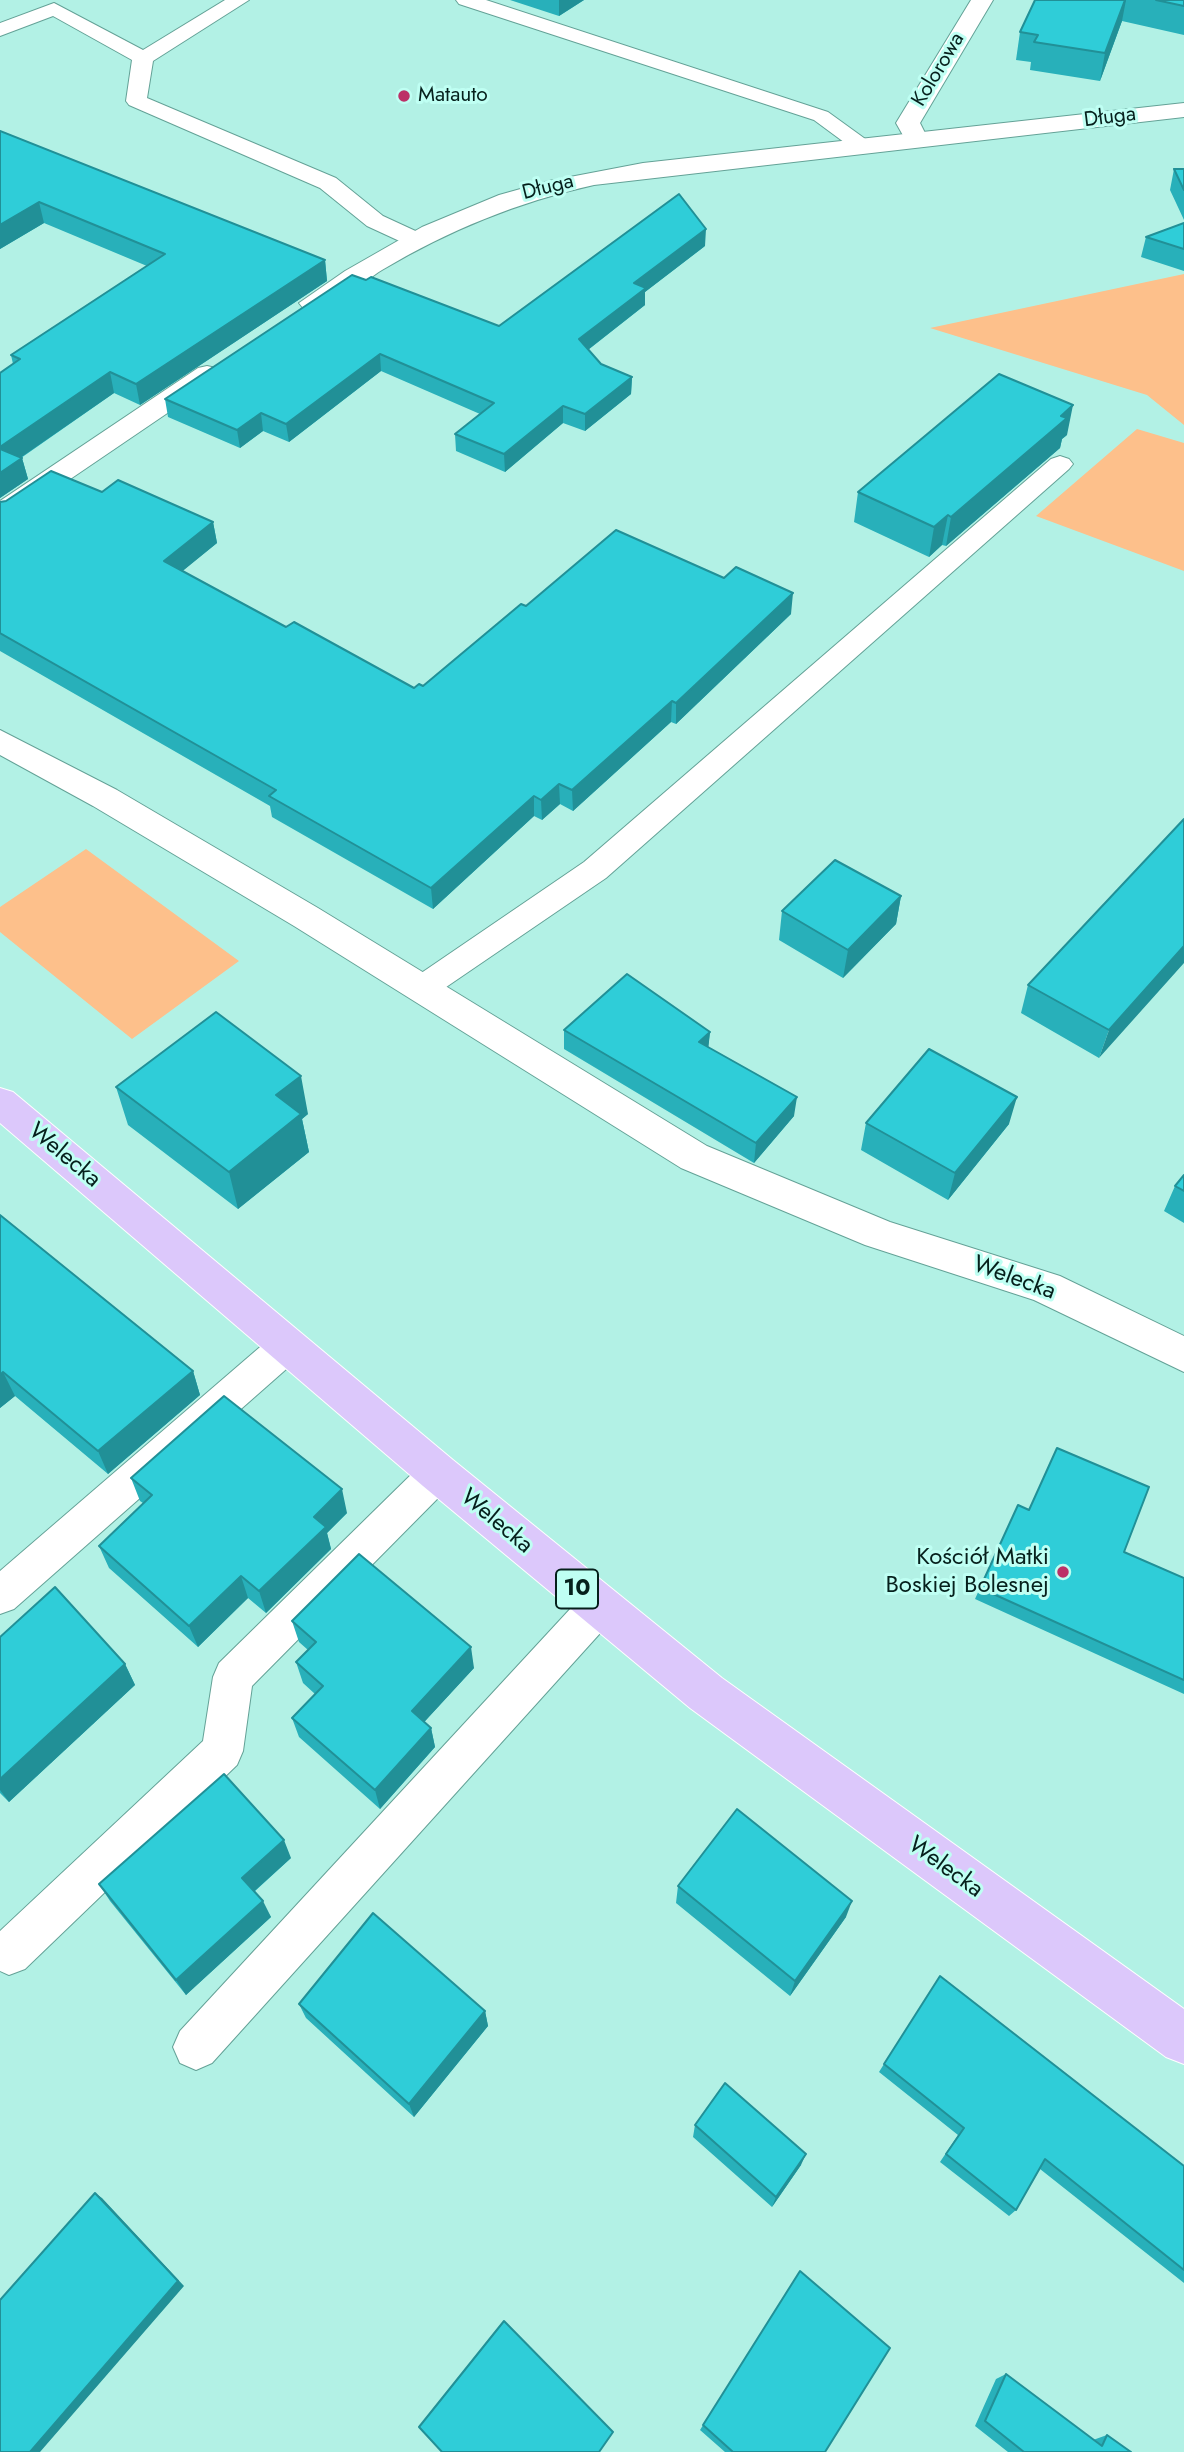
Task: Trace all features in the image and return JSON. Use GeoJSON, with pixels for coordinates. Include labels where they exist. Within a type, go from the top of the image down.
{"type":"FeatureCollection","features":[{"type":"Feature","properties":{"kind":"main road","name":"Welecka"},"geometry":{"type":"LineString","coordinates":[[0,1102],[598,1607],[762,1735],[1184,2039]]}},
{"type":"Feature","properties":{"kind":"street","name":"Kolorowa"},"geometry":{"type":"LineString","coordinates":[[916,141],[908,123],[982,0]]}},
{"type":"Feature","properties":{"kind":"street","name":"Długa"},"geometry":{"type":"LineString","coordinates":[[288,320],[414,239],[494,203],[600,176],[1184,110]]}},
{"type":"Feature","properties":{"kind":"street"},"geometry":{"type":"LineString","coordinates":[[0,514],[231,358]]}},
{"type":"Feature","properties":{"kind":"street","name":"Welecka"},"geometry":{"type":"LineString","coordinates":[[0,741],[105,798],[422,988],[694,1157],[879,1234],[1046,1288],[1184,1354]]}},
{"type":"Feature","properties":{"kind":"lane"},"geometry":{"type":"LineString","coordinates":[[239,0],[143,58],[136,101],[328,183],[375,221],[414,239]]}},
{"type":"Feature","properties":{"kind":"lane"},"geometry":{"type":"LineString","coordinates":[[467,0],[821,116],[864,146]]}},
{"type":"Feature","properties":{"kind":"lane"},"geometry":{"type":"LineString","coordinates":[[0,30],[63,4],[143,58]]}},
{"type":"Feature","properties":{"kind":"lane"},"geometry":{"type":"LineString","coordinates":[[422,988],[595,870],[1060,464]]}},
{"type":"Feature","properties":{"kind":"lane"},"geometry":{"type":"LineString","coordinates":[[0,1596],[287,1346]]}},
{"type":"Feature","properties":{"kind":"lane"},"geometry":{"type":"LineString","coordinates":[[9,1953],[222,1751],[233,1677],[438,1473]]}},
{"type":"Feature","properties":{"kind":"lane"},"geometry":{"type":"LineString","coordinates":[[196,2046],[598,1607]]}},
{"type":"Feature","properties":{"kind":"shaded area"},"geometry":{"type":"Polygon","coordinates":[[[1184,274],[1184,425],[1147,395],[930,328],[1184,274]]]}},
{"type":"Feature","properties":{"kind":"shaded area"},"geometry":{"type":"Polygon","coordinates":[[[1137,429],[1184,443],[1184,571],[1036,516],[1137,429]]]}},
{"type":"Feature","properties":{"kind":"shaded area"},"geometry":{"type":"Polygon","coordinates":[[[86,849],[239,961],[132,1039],[0,932],[0,907],[86,849]]]}},
{"type":"Feature","properties":{"kind":"building"},"geometry":{"type":"Polygon","coordinates":[[[1035,0],[1125,0],[1105,53],[1034,42],[1038,35],[1020,32],[1035,0]]]}},
{"type":"Feature","properties":{"kind":"building"},"geometry":{"type":"Polygon","coordinates":[[[1156,0],[1184,0],[1184,6],[1156,0]]]}},
{"type":"Feature","properties":{"kind":"building"},"geometry":{"type":"Polygon","coordinates":[[[0,131],[325,260],[136,384],[110,372],[0,447],[0,373],[20,359],[11,355],[165,254],[39,202],[0,225],[0,131]]]}},
{"type":"Feature","properties":{"kind":"building"},"geometry":{"type":"Polygon","coordinates":[[[1174,169],[1184,169],[1184,190],[1174,169]]]}},
{"type":"Feature","properties":{"kind":"building"},"geometry":{"type":"Polygon","coordinates":[[[679,194],[706,229],[634,283],[646,288],[579,339],[601,364],[632,377],[585,414],[563,406],[504,454],[455,434],[494,403],[380,354],[286,424],[261,413],[237,430],[165,399],[352,275],[366,280],[371,277],[499,326],[679,194]]]}},
{"type":"Feature","properties":{"kind":"building"},"geometry":{"type":"Polygon","coordinates":[[[1184,223],[1184,249],[1146,237],[1184,223]]]}},
{"type":"Feature","properties":{"kind":"building"},"geometry":{"type":"Polygon","coordinates":[[[999,374],[1073,405],[1061,416],[1067,418],[951,517],[948,515],[934,527],[858,492],[999,374]]]}},
{"type":"Feature","properties":{"kind":"building"},"geometry":{"type":"Polygon","coordinates":[[[0,449],[22,458],[0,473],[0,449]]]}},
{"type":"Feature","properties":{"kind":"building"},"geometry":{"type":"Polygon","coordinates":[[[51,471],[102,492],[118,480],[213,522],[164,561],[286,627],[294,622],[414,688],[419,684],[423,686],[521,604],[526,606],[616,530],[724,578],[736,567],[793,593],[676,703],[672,701],[572,790],[559,784],[541,800],[534,796],[431,888],[269,796],[276,790],[0,633],[0,502],[6,501],[51,471]]]}},
{"type":"Feature","properties":{"kind":"building"},"geometry":{"type":"Polygon","coordinates":[[[1184,819],[1184,946],[1109,1030],[1028,985],[1184,819]]]}},
{"type":"Feature","properties":{"kind":"building"},"geometry":{"type":"Polygon","coordinates":[[[835,860],[901,896],[848,950],[782,911],[835,860]]]}},
{"type":"Feature","properties":{"kind":"building"},"geometry":{"type":"Polygon","coordinates":[[[627,974],[710,1032],[699,1042],[797,1097],[756,1143],[564,1030],[627,974]]]}},
{"type":"Feature","properties":{"kind":"building"},"geometry":{"type":"Polygon","coordinates":[[[216,1012],[301,1076],[276,1095],[301,1114],[229,1172],[116,1087],[216,1012]]]}},
{"type":"Feature","properties":{"kind":"building"},"geometry":{"type":"Polygon","coordinates":[[[929,1049],[1017,1097],[955,1173],[866,1123],[929,1049]]]}},
{"type":"Feature","properties":{"kind":"building"},"geometry":{"type":"Polygon","coordinates":[[[1184,1175],[1184,1191],[1175,1186],[1184,1175]]]}},
{"type":"Feature","properties":{"kind":"building"},"geometry":{"type":"Polygon","coordinates":[[[0,1215],[193,1371],[98,1451],[3,1372],[0,1375],[0,1215]]]}},
{"type":"Feature","properties":{"kind":"building"},"geometry":{"type":"Polygon","coordinates":[[[224,1396],[342,1489],[314,1517],[326,1527],[259,1591],[241,1576],[189,1626],[99,1546],[152,1495],[131,1478],[224,1396]]]}},
{"type":"Feature","properties":{"kind":"building","name":"Kościół Matki Boskiej Bolesnej"},"geometry":{"type":"Polygon","coordinates":[[[1057,1448],[1149,1487],[1124,1552],[1184,1578],[1184,1680],[980,1588],[1018,1505],[1029,1510],[1057,1448]]]}},
{"type":"Feature","properties":{"kind":"building"},"geometry":{"type":"Polygon","coordinates":[[[359,1554],[471,1647],[412,1711],[431,1728],[375,1790],[292,1718],[323,1686],[296,1662],[316,1642],[292,1621],[359,1554]]]}},
{"type":"Feature","properties":{"kind":"building"},"geometry":{"type":"Polygon","coordinates":[[[55,1587],[125,1664],[0,1779],[0,1637],[55,1587]]]}},
{"type":"Feature","properties":{"kind":"building"},"geometry":{"type":"Polygon","coordinates":[[[224,1774],[284,1840],[242,1878],[263,1901],[176,1980],[99,1884],[224,1774]]]}},
{"type":"Feature","properties":{"kind":"building"},"geometry":{"type":"Polygon","coordinates":[[[737,1809],[852,1901],[795,1981],[678,1886],[737,1809]]]}},
{"type":"Feature","properties":{"kind":"building"},"geometry":{"type":"Polygon","coordinates":[[[373,1913],[485,2011],[409,2104],[299,2004],[373,1913]]]}},
{"type":"Feature","properties":{"kind":"building"},"geometry":{"type":"Polygon","coordinates":[[[940,1976],[1184,2166],[1184,2270],[1045,2159],[1016,2210],[946,2154],[964,2128],[884,2064],[940,1976]]]}},
{"type":"Feature","properties":{"kind":"building"},"geometry":{"type":"Polygon","coordinates":[[[725,2083],[806,2154],[776,2197],[695,2125],[725,2083]]]}},
{"type":"Feature","properties":{"kind":"building"},"geometry":{"type":"Polygon","coordinates":[[[95,2193],[178,2281],[30,2452],[0,2452],[0,2300],[95,2193]]]}},
{"type":"Feature","properties":{"kind":"building"},"geometry":{"type":"Polygon","coordinates":[[[800,2271],[890,2348],[825,2452],[733,2452],[703,2425],[800,2271]]]}},
{"type":"Feature","properties":{"kind":"building"},"geometry":{"type":"Polygon","coordinates":[[[504,2321],[613,2432],[599,2452],[442,2452],[419,2427],[504,2321]]]}},
{"type":"Feature","properties":{"kind":"building"},"geometry":{"type":"Polygon","coordinates":[[[1006,2374],[1102,2446],[1107,2435],[1131,2452],[1024,2452],[985,2421],[1006,2374]]]}},
{"type":"Feature","properties":{"kind":"place","name":"Matauto"},"geometry":{"type":"Point","coordinates":[404,96]}},
{"type":"Feature","properties":{"kind":"place","name":"Kościół Matki Boskiej Bolesnej"},"geometry":{"type":"Point","coordinates":[1063,1572]}}]}
